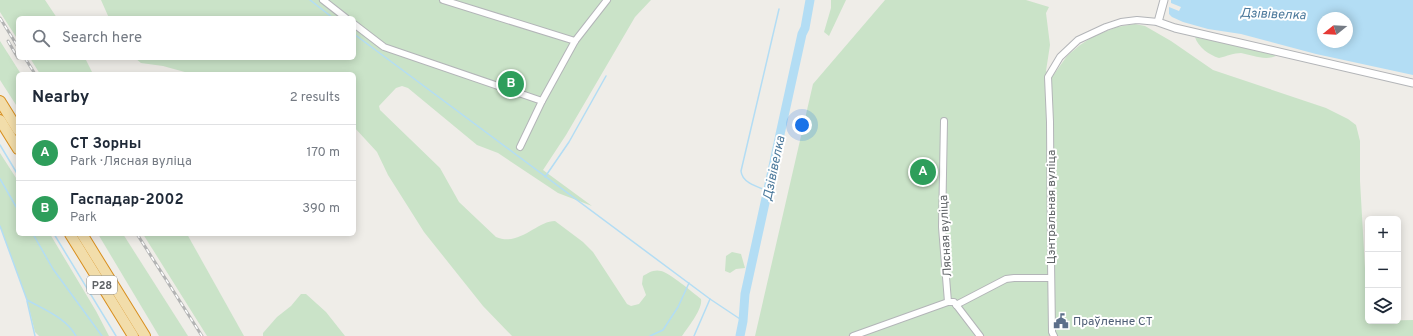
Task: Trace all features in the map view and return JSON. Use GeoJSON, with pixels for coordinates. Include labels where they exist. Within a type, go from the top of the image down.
{"type":"FeatureCollection","features":[{"type":"Feature","properties":{"kind":"highway"},"geometry":{"type":"LineString","coordinates":[[0,101],[16,127]]}},
{"type":"Feature","properties":{"kind":"highway"},"geometry":{"type":"LineString","coordinates":[[0,120],[16,146]]}},
{"type":"Feature","properties":{"kind":"highway","name":"Р28"},"geometry":{"type":"LineString","coordinates":[[71,236],[133,336]]}},
{"type":"Feature","properties":{"kind":"highway","name":"Р28"},"geometry":{"type":"LineString","coordinates":[[83,236],[145,336]]}},
{"type":"Feature","properties":{"kind":"street"},"geometry":{"type":"LineString","coordinates":[[323,0],[343,16]]}},
{"type":"Feature","properties":{"kind":"street"},"geometry":{"type":"LineString","coordinates":[[443,0],[575,40]]}},
{"type":"Feature","properties":{"kind":"street"},"geometry":{"type":"LineString","coordinates":[[520,147],[542,101],[575,40],[607,0]]}},
{"type":"Feature","properties":{"kind":"street"},"geometry":{"type":"LineString","coordinates":[[1164,0],[1158,22],[1190,32],[1413,83]]}},
{"type":"Feature","properties":{"kind":"street","name":"Цэнтральная вуліца"},"geometry":{"type":"LineString","coordinates":[[1054,336],[1052,332],[1050,122],[1048,77],[1060,57],[1078,40],[1121,22],[1137,20],[1158,22]]}},
{"type":"Feature","properties":{"kind":"street"},"geometry":{"type":"LineString","coordinates":[[356,26],[384,47],[542,101]]}},
{"type":"Feature","properties":{"kind":"street","name":"Лясная вуліца"},"geometry":{"type":"LineString","coordinates":[[944,122],[942,227],[948,302]]}},
{"type":"Feature","properties":{"kind":"street"},"geometry":{"type":"LineString","coordinates":[[956,305],[1006,279],[1051,278]]}},
{"type":"Feature","properties":{"kind":"street"},"geometry":{"type":"LineString","coordinates":[[853,336],[948,302],[954,302],[980,336]]}},
{"type":"Feature","properties":{"kind":"green space"},"geometry":{"type":"Polygon","coordinates":[[[0,0],[45,0],[56,16],[16,16],[16,37],[0,12],[0,0]]]}},
{"type":"Feature","properties":{"kind":"green space"},"geometry":{"type":"Polygon","coordinates":[[[101,0],[651,0],[635,17],[566,135],[543,170],[592,206],[558,193],[498,153],[477,145],[408,88],[402,86],[396,88],[379,106],[380,110],[440,168],[459,202],[496,237],[512,239],[548,222],[555,221],[583,242],[593,252],[627,304],[631,306],[639,304],[646,295],[642,284],[643,276],[651,272],[658,271],[665,272],[670,275],[701,299],[700,308],[682,336],[512,336],[483,306],[424,232],[388,175],[377,152],[356,129],[356,72],[185,72],[163,66],[141,63],[137,60],[356,60],[356,16],[108,16],[101,0]]]}},
{"type":"Feature","properties":{"kind":"green space"},"geometry":{"type":"Polygon","coordinates":[[[831,0],[846,0],[829,36],[824,32],[831,8],[831,0]]]}},
{"type":"Feature","properties":{"kind":"green space"},"geometry":{"type":"Polygon","coordinates":[[[885,0],[1026,0],[1049,7],[1046,13],[1050,45],[1046,71],[1052,77],[1067,56],[1094,36],[1117,27],[1135,24],[1145,26],[1171,41],[1213,70],[1326,108],[1348,119],[1356,125],[1360,141],[1360,181],[1365,268],[1365,324],[1401,324],[1401,320],[1413,320],[1413,336],[755,336],[813,84],[885,0]]]}},
{"type":"Feature","properties":{"kind":"green space"},"geometry":{"type":"Polygon","coordinates":[[[1195,37],[1271,53],[1276,56],[1263,58],[1241,53],[1219,58],[1204,50],[1196,41],[1195,37]]]}},
{"type":"Feature","properties":{"kind":"green space"},"geometry":{"type":"Polygon","coordinates":[[[0,41],[20,72],[16,72],[16,105],[0,80],[0,41]]]}},
{"type":"Feature","properties":{"kind":"green space"},"geometry":{"type":"Polygon","coordinates":[[[31,60],[86,60],[92,72],[39,72],[31,60]]]}},
{"type":"Feature","properties":{"kind":"green space"},"geometry":{"type":"Polygon","coordinates":[[[0,153],[16,178],[16,236],[51,236],[96,311],[109,336],[39,336],[35,332],[27,300],[0,226],[0,153]]]}},
{"type":"Feature","properties":{"kind":"green space"},"geometry":{"type":"Polygon","coordinates":[[[99,236],[124,236],[188,336],[159,336],[99,236]]]}},
{"type":"Feature","properties":{"kind":"green space"},"geometry":{"type":"Polygon","coordinates":[[[144,236],[188,236],[244,336],[207,336],[144,236]]]}},
{"type":"Feature","properties":{"kind":"green space"},"geometry":{"type":"Polygon","coordinates":[[[732,252],[741,254],[745,268],[736,269],[730,273],[725,271],[726,256],[732,252]]]}},
{"type":"Feature","properties":{"kind":"green space"},"geometry":{"type":"Polygon","coordinates":[[[301,294],[306,294],[326,312],[345,336],[263,336],[263,333],[277,317],[291,306],[301,294]]]}},
{"type":"Feature","properties":{"kind":"water"},"geometry":{"type":"Polygon","coordinates":[[[1171,0],[1413,0],[1413,75],[1316,54],[1241,34],[1208,29],[1183,22],[1169,14],[1169,7],[1179,11],[1181,7],[1171,3],[1171,0]]]}},
{"type":"Feature","properties":{"kind":"waterway"},"geometry":{"type":"LineString","coordinates":[[310,0],[330,16]]}},
{"type":"Feature","properties":{"kind":"waterway","name":"Дзівівелка"},"geometry":{"type":"LineString","coordinates":[[740,336],[743,321],[745,294],[810,0]]}},
{"type":"Feature","properties":{"kind":"waterway"},"geometry":{"type":"LineString","coordinates":[[768,191],[747,182],[741,171],[779,9]]}},
{"type":"Feature","properties":{"kind":"waterway"},"geometry":{"type":"LineString","coordinates":[[356,35],[710,299],[743,321]]}},
{"type":"Feature","properties":{"kind":"waterway"},"geometry":{"type":"LineString","coordinates":[[545,177],[569,142],[606,76]]}},
{"type":"Feature","properties":{"kind":"waterway"},"geometry":{"type":"LineString","coordinates":[[0,145],[16,172]]}},
{"type":"Feature","properties":{"kind":"waterway"},"geometry":{"type":"LineString","coordinates":[[0,179],[16,207]]}},
{"type":"Feature","properties":{"kind":"waterway"},"geometry":{"type":"LineString","coordinates":[[0,226],[27,300],[61,319],[76,336]]}},
{"type":"Feature","properties":{"kind":"waterway"},"geometry":{"type":"LineString","coordinates":[[34,236],[53,269],[102,336]]}},
{"type":"Feature","properties":{"kind":"waterway"},"geometry":{"type":"LineString","coordinates":[[55,236],[116,336]]}},
{"type":"Feature","properties":{"kind":"waterway"},"geometry":{"type":"LineString","coordinates":[[650,336],[663,330],[678,307],[689,283]]}},
{"type":"Feature","properties":{"kind":"waterway"},"geometry":{"type":"LineString","coordinates":[[694,336],[710,299]]}},
{"type":"Feature","properties":{"kind":"waterway"},"geometry":{"type":"LineString","coordinates":[[27,301],[35,336]]}},
{"type":"Feature","properties":{"kind":"railway"},"geometry":{"type":"LineString","coordinates":[[0,18],[16,44]]}},
{"type":"Feature","properties":{"kind":"railway"},"geometry":{"type":"LineString","coordinates":[[8,41],[16,55]]}},
{"type":"Feature","properties":{"kind":"railway"},"geometry":{"type":"LineString","coordinates":[[26,60],[34,72]]}},
{"type":"Feature","properties":{"kind":"railway"},"geometry":{"type":"LineString","coordinates":[[138,236],[202,336]]}},
{"type":"Feature","properties":{"kind":"place","name":"Гаспадар-2002"},"geometry":{"type":"Point","coordinates":[511,84]}},
{"type":"Feature","properties":{"kind":"place","name":"СТ Зорны"},"geometry":{"type":"Point","coordinates":[923,172]}},
{"type":"Feature","properties":{"kind":"place","name":"Праўленне СТ"},"geometry":{"type":"Point","coordinates":[1061,321]}}]}
